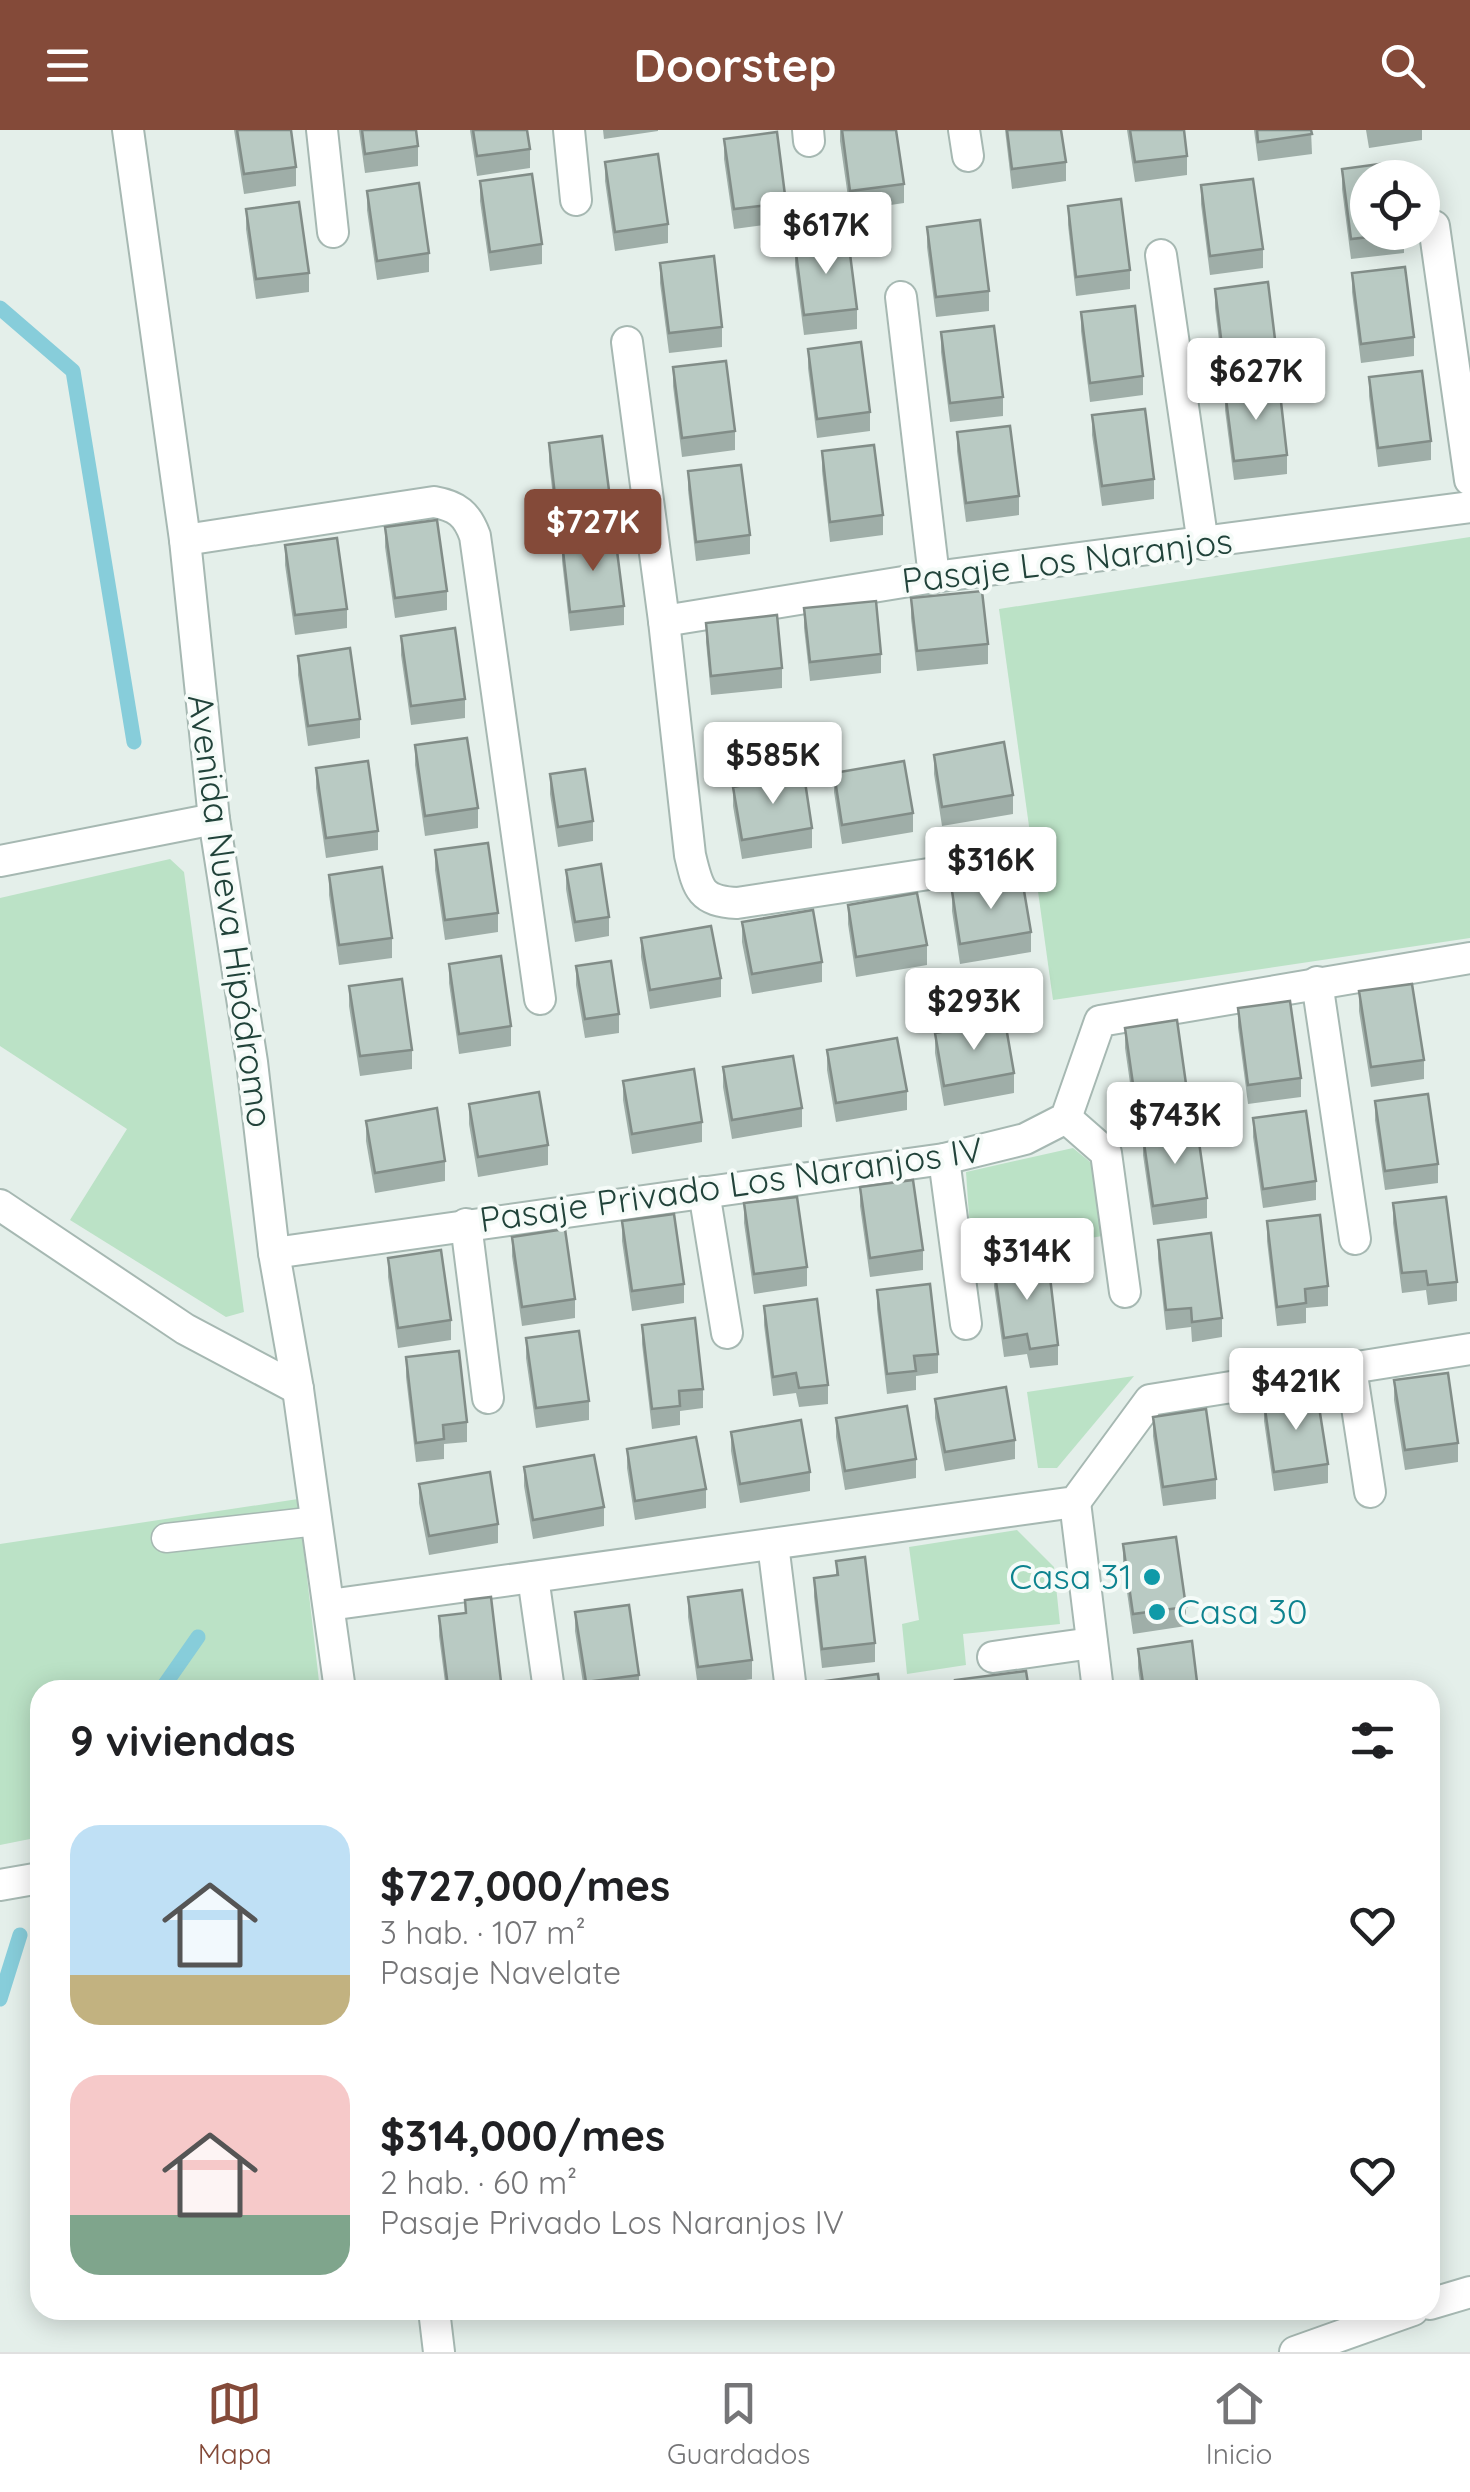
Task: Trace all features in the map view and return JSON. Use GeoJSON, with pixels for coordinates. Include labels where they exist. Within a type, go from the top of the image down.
{"type":"FeatureCollection","features":[{"type":"Feature","properties":{"kind":"street","name":"Avenida Nueva Hipódromo"},"geometry":{"type":"LineString","coordinates":[[128,130],[184,540],[214,819],[339,1680]]}},
{"type":"Feature","properties":{"kind":"street"},"geometry":{"type":"LineString","coordinates":[[322,130],[333,232]]}},
{"type":"Feature","properties":{"kind":"street"},"geometry":{"type":"LineString","coordinates":[[569,130],[576,200]]}},
{"type":"Feature","properties":{"kind":"street"},"geometry":{"type":"LineString","coordinates":[[1437,250],[1470,480]]}},
{"type":"Feature","properties":{"kind":"street"},"geometry":{"type":"LineString","coordinates":[[1161,255],[1203,544]]}},
{"type":"Feature","properties":{"kind":"street"},"geometry":{"type":"LineString","coordinates":[[901,297],[934,576]]}},
{"type":"Feature","properties":{"kind":"street"},"geometry":{"type":"LineString","coordinates":[[627,342],[690,855],[704,896],[718,902],[738,903],[975,867]]}},
{"type":"Feature","properties":{"kind":"street"},"geometry":{"type":"LineString","coordinates":[[184,540],[434,502],[449,505],[469,518],[476,536],[540,999]]}},
{"type":"Feature","properties":{"kind":"street","name":"Pasaje Los Naranjos"},"geometry":{"type":"LineString","coordinates":[[664,621],[934,576],[1470,507]]}},
{"type":"Feature","properties":{"kind":"street"},"geometry":{"type":"LineString","coordinates":[[0,861],[214,819]]}},
{"type":"Feature","properties":{"kind":"street"},"geometry":{"type":"LineString","coordinates":[[1124,1292],[1106,1153],[1066,1118],[1100,1021],[1470,958]]}},
{"type":"Feature","properties":{"kind":"street"},"geometry":{"type":"LineString","coordinates":[[1317,982],[1355,1239]]}},
{"type":"Feature","properties":{"kind":"street","name":"Pasaje Privado Los Naranjos IV"},"geometry":{"type":"LineString","coordinates":[[274,1253],[944,1160],[1024,1139],[1066,1118]]}},
{"type":"Feature","properties":{"kind":"street"},"geometry":{"type":"LineString","coordinates":[[944,1160],[966,1324]]}},
{"type":"Feature","properties":{"kind":"street"},"geometry":{"type":"LineString","coordinates":[[704,1192],[726,1333]]}},
{"type":"Feature","properties":{"kind":"street"},"geometry":{"type":"LineString","coordinates":[[0,1205],[185,1329],[298,1390]]}},
{"type":"Feature","properties":{"kind":"street"},"geometry":{"type":"LineString","coordinates":[[466,1224],[488,1398]]}},
{"type":"Feature","properties":{"kind":"street"},"geometry":{"type":"LineString","coordinates":[[1097,1680],[1075,1502],[1150,1400],[1470,1348]]}},
{"type":"Feature","properties":{"kind":"street"},"geometry":{"type":"LineString","coordinates":[[1351,1368],[1370,1492]]}},
{"type":"Feature","properties":{"kind":"street"},"geometry":{"type":"LineString","coordinates":[[329,1605],[1075,1502]]}},
{"type":"Feature","properties":{"kind":"street"},"geometry":{"type":"LineString","coordinates":[[773,1544],[790,1680]]}},
{"type":"Feature","properties":{"kind":"street"},"geometry":{"type":"LineString","coordinates":[[533,1576],[547,1680]]}},
{"type":"Feature","properties":{"kind":"street"},"geometry":{"type":"LineString","coordinates":[[993,1657],[1092,1643]]}},
{"type":"Feature","properties":{"kind":"street"},"geometry":{"type":"LineString","coordinates":[[0,1885],[30,1880]]}},
{"type":"Feature","properties":{"kind":"street"},"geometry":{"type":"LineString","coordinates":[[1440,2301],[1470,2292]]}},
{"type":"Feature","properties":{"kind":"street"},"geometry":{"type":"LineString","coordinates":[[435,2320],[440,2352]]}},
{"type":"Feature","properties":{"kind":"street"},"geometry":{"type":"LineString","coordinates":[[1295,2352],[1385,2320]]}},
{"type":"Feature","properties":{"kind":"lane"},"geometry":{"type":"LineString","coordinates":[[166,1538],[317,1521]]}},
{"type":"Feature","properties":{"kind":"green space"},"geometry":{"type":"Polygon","coordinates":[[[1470,537],[1470,938],[1053,1000],[999,609],[1470,537]]]}},
{"type":"Feature","properties":{"kind":"green space"},"geometry":{"type":"Polygon","coordinates":[[[170,859],[184,872],[244,1312],[226,1317],[70,1220],[127,1129],[0,1046],[0,898],[170,859]]]}},
{"type":"Feature","properties":{"kind":"green space"},"geometry":{"type":"Polygon","coordinates":[[[1073,1148],[1095,1166],[1102,1236],[972,1259],[966,1172],[1073,1148]]]}},
{"type":"Feature","properties":{"kind":"green space"},"geometry":{"type":"Polygon","coordinates":[[[1134,1376],[1057,1468],[1038,1468],[1027,1392],[1134,1376]]]}},
{"type":"Feature","properties":{"kind":"green space"},"geometry":{"type":"Polygon","coordinates":[[[298,1499],[319,1680],[30,1680],[30,1839],[0,1845],[0,1544],[298,1499]]]}},
{"type":"Feature","properties":{"kind":"green space"},"geometry":{"type":"Polygon","coordinates":[[[1017,1530],[1054,1567],[1060,1624],[963,1634],[966,1665],[907,1674],[902,1624],[919,1620],[909,1547],[1017,1530]]]}},
{"type":"Feature","properties":{"kind":"building"},"geometry":{"type":"Polygon","coordinates":[[[237,130],[291,130],[296,167],[244,174],[237,130]]]}},
{"type":"Feature","properties":{"kind":"building"},"geometry":{"type":"Polygon","coordinates":[[[362,130],[416,130],[418,146],[365,154],[362,130]]]}},
{"type":"Feature","properties":{"kind":"building"},"geometry":{"type":"Polygon","coordinates":[[[473,130],[527,130],[530,149],[477,156],[473,130]]]}},
{"type":"Feature","properties":{"kind":"building"},"geometry":{"type":"Polygon","coordinates":[[[842,130],[896,130],[904,184],[850,191],[842,130]]]}},
{"type":"Feature","properties":{"kind":"building"},"geometry":{"type":"Polygon","coordinates":[[[1007,130],[1061,130],[1066,162],[1012,169],[1007,130]]]}},
{"type":"Feature","properties":{"kind":"building"},"geometry":{"type":"Polygon","coordinates":[[[1130,130],[1184,130],[1187,156],[1135,162],[1130,130]]]}},
{"type":"Feature","properties":{"kind":"building"},"geometry":{"type":"Polygon","coordinates":[[[1257,130],[1311,130],[1312,134],[1258,142],[1257,130]]]}},
{"type":"Feature","properties":{"kind":"building"},"geometry":{"type":"Polygon","coordinates":[[[777,132],[786,203],[734,209],[724,139],[777,132]]]}},
{"type":"Feature","properties":{"kind":"building"},"geometry":{"type":"Polygon","coordinates":[[[658,154],[668,224],[615,232],[605,162],[658,154]]]}},
{"type":"Feature","properties":{"kind":"building"},"geometry":{"type":"Polygon","coordinates":[[[1350,168],[1350,231],[1342,169],[1350,168]]]}},
{"type":"Feature","properties":{"kind":"building"},"geometry":{"type":"Polygon","coordinates":[[[532,174],[542,244],[490,252],[480,181],[532,174]]]}},
{"type":"Feature","properties":{"kind":"building"},"geometry":{"type":"Polygon","coordinates":[[[1253,179],[1263,249],[1210,256],[1201,185],[1253,179]]]}},
{"type":"Feature","properties":{"kind":"building"},"geometry":{"type":"Polygon","coordinates":[[[419,183],[429,253],[377,261],[367,191],[419,183]]]}},
{"type":"Feature","properties":{"kind":"building"},"geometry":{"type":"Polygon","coordinates":[[[1121,199],[1130,270],[1076,277],[1068,206],[1121,199]]]}},
{"type":"Feature","properties":{"kind":"building"},"geometry":{"type":"Polygon","coordinates":[[[299,202],[309,273],[256,279],[246,209],[299,202]]]}},
{"type":"Feature","properties":{"kind":"building"},"geometry":{"type":"Polygon","coordinates":[[[980,220],[989,291],[936,297],[927,227],[980,220]]]}},
{"type":"Feature","properties":{"kind":"building"},"geometry":{"type":"Polygon","coordinates":[[[848,238],[857,309],[804,315],[795,245],[848,238]]]}},
{"type":"Feature","properties":{"kind":"building"},"geometry":{"type":"Polygon","coordinates":[[[714,256],[722,327],[669,333],[660,263],[714,256]]]}},
{"type":"Feature","properties":{"kind":"building"},"geometry":{"type":"Polygon","coordinates":[[[1405,267],[1414,337],[1361,344],[1352,273],[1405,267]]]}},
{"type":"Feature","properties":{"kind":"building"},"geometry":{"type":"Polygon","coordinates":[[[1268,282],[1278,364],[1225,371],[1215,289],[1268,282]]]}},
{"type":"Feature","properties":{"kind":"building"},"geometry":{"type":"Polygon","coordinates":[[[1135,306],[1143,376],[1090,383],[1081,312],[1135,306]]]}},
{"type":"Feature","properties":{"kind":"building"},"geometry":{"type":"Polygon","coordinates":[[[994,326],[1003,397],[950,403],[941,332],[994,326]]]}},
{"type":"Feature","properties":{"kind":"building"},"geometry":{"type":"Polygon","coordinates":[[[861,342],[870,412],[817,419],[808,349],[861,342]]]}},
{"type":"Feature","properties":{"kind":"building"},"geometry":{"type":"Polygon","coordinates":[[[726,361],[735,431],[682,438],[673,367],[726,361]]]}},
{"type":"Feature","properties":{"kind":"building"},"geometry":{"type":"Polygon","coordinates":[[[1422,371],[1431,441],[1378,448],[1369,377],[1422,371]]]}},
{"type":"Feature","properties":{"kind":"building"},"geometry":{"type":"Polygon","coordinates":[[[1279,384],[1287,455],[1234,461],[1225,391],[1279,384]]]}},
{"type":"Feature","properties":{"kind":"building"},"geometry":{"type":"Polygon","coordinates":[[[1145,409],[1154,479],[1102,486],[1092,415],[1145,409]]]}},
{"type":"Feature","properties":{"kind":"building"},"geometry":{"type":"Polygon","coordinates":[[[1010,426],[1019,496],[966,503],[957,432],[1010,426]]]}},
{"type":"Feature","properties":{"kind":"building"},"geometry":{"type":"Polygon","coordinates":[[[602,436],[611,506],[557,513],[549,443],[602,436]]]}},
{"type":"Feature","properties":{"kind":"building"},"geometry":{"type":"Polygon","coordinates":[[[874,445],[883,515],[830,522],[822,451],[874,445]]]}},
{"type":"Feature","properties":{"kind":"building"},"geometry":{"type":"Polygon","coordinates":[[[741,465],[750,535],[696,542],[688,471],[741,465]]]}},
{"type":"Feature","properties":{"kind":"building"},"geometry":{"type":"Polygon","coordinates":[[[437,520],[447,591],[395,598],[385,527],[437,520]]]}},
{"type":"Feature","properties":{"kind":"building"},"geometry":{"type":"Polygon","coordinates":[[[615,535],[624,606],[570,612],[562,542],[615,535]]]}},
{"type":"Feature","properties":{"kind":"building"},"geometry":{"type":"Polygon","coordinates":[[[337,538],[347,609],[295,615],[285,545],[337,538]]]}},
{"type":"Feature","properties":{"kind":"building"},"geometry":{"type":"Polygon","coordinates":[[[982,591],[988,644],[917,651],[911,598],[982,591]]]}},
{"type":"Feature","properties":{"kind":"building"},"geometry":{"type":"Polygon","coordinates":[[[876,601],[881,654],[810,662],[804,608],[876,601]]]}},
{"type":"Feature","properties":{"kind":"building"},"geometry":{"type":"Polygon","coordinates":[[[777,615],[782,668],[711,676],[706,623],[777,615]]]}},
{"type":"Feature","properties":{"kind":"building"},"geometry":{"type":"Polygon","coordinates":[[[455,628],[465,699],[411,706],[401,636],[455,628]]]}},
{"type":"Feature","properties":{"kind":"building"},"geometry":{"type":"Polygon","coordinates":[[[350,648],[360,719],[308,726],[298,656],[350,648]]]}},
{"type":"Feature","properties":{"kind":"building"},"geometry":{"type":"Polygon","coordinates":[[[467,738],[478,808],[425,816],[415,745],[467,738]]]}},
{"type":"Feature","properties":{"kind":"building"},"geometry":{"type":"Polygon","coordinates":[[[1004,742],[1013,795],[942,807],[934,755],[1004,742]]]}},
{"type":"Feature","properties":{"kind":"building"},"geometry":{"type":"Polygon","coordinates":[[[368,761],[378,831],[326,838],[316,768],[368,761]]]}},
{"type":"Feature","properties":{"kind":"building"},"geometry":{"type":"Polygon","coordinates":[[[904,761],[913,813],[842,825],[834,773],[904,761]]]}},
{"type":"Feature","properties":{"kind":"building"},"geometry":{"type":"Polygon","coordinates":[[[585,769],[593,821],[558,827],[550,774],[585,769]]]}},
{"type":"Feature","properties":{"kind":"building"},"geometry":{"type":"Polygon","coordinates":[[[804,775],[812,828],[742,840],[733,787],[804,775]]]}},
{"type":"Feature","properties":{"kind":"building"},"geometry":{"type":"Polygon","coordinates":[[[488,843],[498,913],[445,920],[435,850],[488,843]]]}},
{"type":"Feature","properties":{"kind":"building"},"geometry":{"type":"Polygon","coordinates":[[[601,864],[609,917],[575,922],[566,870],[601,864]]]}},
{"type":"Feature","properties":{"kind":"building"},"geometry":{"type":"Polygon","coordinates":[[[382,867],[392,938],[339,945],[329,875],[382,867]]]}},
{"type":"Feature","properties":{"kind":"building"},"geometry":{"type":"Polygon","coordinates":[[[1022,879],[1031,932],[960,944],[952,891],[1022,879]]]}},
{"type":"Feature","properties":{"kind":"building"},"geometry":{"type":"Polygon","coordinates":[[[917,893],[927,945],[856,957],[848,905],[917,893]]]}},
{"type":"Feature","properties":{"kind":"building"},"geometry":{"type":"Polygon","coordinates":[[[813,910],[822,962],[752,974],[742,922],[813,910]]]}},
{"type":"Feature","properties":{"kind":"building"},"geometry":{"type":"Polygon","coordinates":[[[711,926],[721,978],[650,990],[641,938],[711,926]]]}},
{"type":"Feature","properties":{"kind":"building"},"geometry":{"type":"Polygon","coordinates":[[[501,956],[511,1026],[459,1034],[449,964],[501,956]]]}},
{"type":"Feature","properties":{"kind":"building"},"geometry":{"type":"Polygon","coordinates":[[[611,961],[619,1014],[585,1019],[576,966],[611,961]]]}},
{"type":"Feature","properties":{"kind":"building"},"geometry":{"type":"Polygon","coordinates":[[[402,979],[412,1050],[360,1056],[349,986],[402,979]]]}},
{"type":"Feature","properties":{"kind":"building"},"geometry":{"type":"Polygon","coordinates":[[[1412,984],[1424,1060],[1371,1067],[1359,991],[1412,984]]]}},
{"type":"Feature","properties":{"kind":"building"},"geometry":{"type":"Polygon","coordinates":[[[1290,1001],[1301,1078],[1248,1085],[1238,1008],[1290,1001]]]}},
{"type":"Feature","properties":{"kind":"building"},"geometry":{"type":"Polygon","coordinates":[[[1177,1020],[1187,1091],[1135,1098],[1125,1028],[1177,1020]]]}},
{"type":"Feature","properties":{"kind":"building"},"geometry":{"type":"Polygon","coordinates":[[[1005,1021],[1014,1073],[944,1086],[935,1033],[1005,1021]]]}},
{"type":"Feature","properties":{"kind":"building"},"geometry":{"type":"Polygon","coordinates":[[[897,1038],[907,1091],[836,1103],[827,1050],[897,1038]]]}},
{"type":"Feature","properties":{"kind":"building"},"geometry":{"type":"Polygon","coordinates":[[[793,1056],[802,1108],[732,1120],[723,1067],[793,1056]]]}},
{"type":"Feature","properties":{"kind":"building"},"geometry":{"type":"Polygon","coordinates":[[[694,1069],[702,1122],[632,1134],[623,1081],[694,1069]]]}},
{"type":"Feature","properties":{"kind":"building"},"geometry":{"type":"Polygon","coordinates":[[[539,1092],[548,1145],[478,1157],[469,1104],[539,1092]]]}},
{"type":"Feature","properties":{"kind":"building"},"geometry":{"type":"Polygon","coordinates":[[[1428,1094],[1438,1164],[1385,1171],[1375,1101],[1428,1094]]]}},
{"type":"Feature","properties":{"kind":"building"},"geometry":{"type":"Polygon","coordinates":[[[437,1108],[445,1161],[375,1173],[366,1121],[437,1108]]]}},
{"type":"Feature","properties":{"kind":"building"},"geometry":{"type":"Polygon","coordinates":[[[1306,1111],[1316,1181],[1263,1189],[1253,1118],[1306,1111]]]}},
{"type":"Feature","properties":{"kind":"building"},"geometry":{"type":"Polygon","coordinates":[[[1197,1128],[1207,1198],[1153,1206],[1143,1136],[1197,1128]]]}},
{"type":"Feature","properties":{"kind":"building"},"geometry":{"type":"Polygon","coordinates":[[[913,1180],[923,1250],[870,1258],[860,1187],[913,1180]]]}},
{"type":"Feature","properties":{"kind":"building"},"geometry":{"type":"Polygon","coordinates":[[[797,1197],[807,1267],[754,1274],[744,1203],[797,1197]]]}},
{"type":"Feature","properties":{"kind":"building"},"geometry":{"type":"Polygon","coordinates":[[[1446,1197],[1457,1282],[1428,1285],[1426,1271],[1402,1273],[1393,1203],[1446,1197]]]}},
{"type":"Feature","properties":{"kind":"building"},"geometry":{"type":"Polygon","coordinates":[[[674,1214],[684,1284],[632,1291],[622,1221],[674,1214]]]}},
{"type":"Feature","properties":{"kind":"building"},"geometry":{"type":"Polygon","coordinates":[[[1320,1215],[1328,1286],[1305,1289],[1306,1303],[1277,1307],[1267,1221],[1320,1215]]]}},
{"type":"Feature","properties":{"kind":"building"},"geometry":{"type":"Polygon","coordinates":[[[565,1229],[575,1299],[522,1307],[512,1237],[565,1229]]]}},
{"type":"Feature","properties":{"kind":"building"},"geometry":{"type":"Polygon","coordinates":[[[1211,1233],[1222,1318],[1192,1322],[1191,1308],[1166,1310],[1158,1240],[1211,1233]]]}},
{"type":"Feature","properties":{"kind":"building"},"geometry":{"type":"Polygon","coordinates":[[[441,1250],[451,1320],[398,1328],[388,1258],[441,1250]]]}},
{"type":"Feature","properties":{"kind":"building"},"geometry":{"type":"Polygon","coordinates":[[[1048,1260],[1058,1345],[1030,1349],[1027,1334],[1004,1338],[994,1267],[1048,1260]]]}},
{"type":"Feature","properties":{"kind":"building"},"geometry":{"type":"Polygon","coordinates":[[[930,1284],[938,1354],[914,1356],[916,1371],[887,1374],[877,1290],[930,1284]]]}},
{"type":"Feature","properties":{"kind":"building"},"geometry":{"type":"Polygon","coordinates":[[[817,1299],[828,1385],[799,1388],[796,1373],[773,1377],[764,1306],[817,1299]]]}},
{"type":"Feature","properties":{"kind":"building"},"geometry":{"type":"Polygon","coordinates":[[[695,1318],[703,1389],[679,1391],[680,1406],[652,1409],[642,1325],[695,1318]]]}},
{"type":"Feature","properties":{"kind":"building"},"geometry":{"type":"Polygon","coordinates":[[[579,1331],[589,1401],[536,1408],[526,1338],[579,1331]]]}},
{"type":"Feature","properties":{"kind":"building"},"geometry":{"type":"Polygon","coordinates":[[[459,1351],[467,1422],[443,1425],[444,1439],[416,1443],[406,1357],[459,1351]]]}},
{"type":"Feature","properties":{"kind":"building"},"geometry":{"type":"Polygon","coordinates":[[[1448,1373],[1458,1443],[1405,1450],[1394,1380],[1448,1373]]]}},
{"type":"Feature","properties":{"kind":"building"},"geometry":{"type":"Polygon","coordinates":[[[1006,1387],[1015,1440],[945,1452],[935,1399],[1006,1387]]]}},
{"type":"Feature","properties":{"kind":"building"},"geometry":{"type":"Polygon","coordinates":[[[1317,1394],[1328,1464],[1274,1472],[1264,1402],[1317,1394]]]}},
{"type":"Feature","properties":{"kind":"building"},"geometry":{"type":"Polygon","coordinates":[[[907,1406],[916,1459],[845,1471],[836,1418],[907,1406]]]}},
{"type":"Feature","properties":{"kind":"building"},"geometry":{"type":"Polygon","coordinates":[[[1206,1409],[1216,1479],[1163,1487],[1153,1417],[1206,1409]]]}},
{"type":"Feature","properties":{"kind":"building"},"geometry":{"type":"Polygon","coordinates":[[[801,1420],[810,1472],[740,1484],[731,1432],[801,1420]]]}},
{"type":"Feature","properties":{"kind":"building"},"geometry":{"type":"Polygon","coordinates":[[[696,1437],[706,1489],[635,1501],[627,1449],[696,1437]]]}},
{"type":"Feature","properties":{"kind":"building"},"geometry":{"type":"Polygon","coordinates":[[[594,1455],[604,1507],[533,1520],[524,1467],[594,1455]]]}},
{"type":"Feature","properties":{"kind":"building"},"geometry":{"type":"Polygon","coordinates":[[[490,1472],[498,1524],[429,1536],[419,1484],[490,1472]]]}},
{"type":"Feature","properties":{"kind":"building"},"geometry":{"type":"Polygon","coordinates":[[[1176,1537],[1186,1607],[1133,1614],[1123,1544],[1176,1537]]]}},
{"type":"Feature","properties":{"kind":"building"},"geometry":{"type":"Polygon","coordinates":[[[865,1557],[875,1643],[822,1649],[814,1578],[838,1575],[836,1561],[865,1557]]]}},
{"type":"Feature","properties":{"kind":"building"},"geometry":{"type":"Polygon","coordinates":[[[742,1590],[752,1660],[698,1667],[688,1597],[742,1590]]]}},
{"type":"Feature","properties":{"kind":"building"},"geometry":{"type":"Polygon","coordinates":[[[491,1597],[501,1680],[447,1680],[439,1616],[466,1613],[465,1600],[491,1597]]]}},
{"type":"Feature","properties":{"kind":"building"},"geometry":{"type":"Polygon","coordinates":[[[629,1605],[639,1675],[586,1680],[575,1612],[629,1605]]]}},
{"type":"Feature","properties":{"kind":"building"},"geometry":{"type":"Polygon","coordinates":[[[1192,1641],[1197,1680],[1143,1680],[1138,1649],[1192,1641]]]}},
{"type":"Feature","properties":{"kind":"building"},"geometry":{"type":"Polygon","coordinates":[[[1026,1671],[1027,1680],[955,1680],[1026,1671]]]}},
{"type":"Feature","properties":{"kind":"building"},"geometry":{"type":"Polygon","coordinates":[[[878,1674],[879,1680],[833,1680],[878,1674]]]}},
{"type":"Feature","properties":{"kind":"waterway"},"geometry":{"type":"LineString","coordinates":[[0,308],[73,371],[134,742]]}},
{"type":"Feature","properties":{"kind":"waterway"},"geometry":{"type":"LineString","coordinates":[[168,1680],[198,1637]]}},
{"type":"Feature","properties":{"kind":"waterway"},"geometry":{"type":"LineString","coordinates":[[0,1999],[20,1935]]}},
{"type":"Feature","properties":{"kind":"place","name":"Casa 31"},"geometry":{"type":"Point","coordinates":[1152,1577]}},
{"type":"Feature","properties":{"kind":"place","name":"Casa 30"},"geometry":{"type":"Point","coordinates":[1157,1612]}}]}
